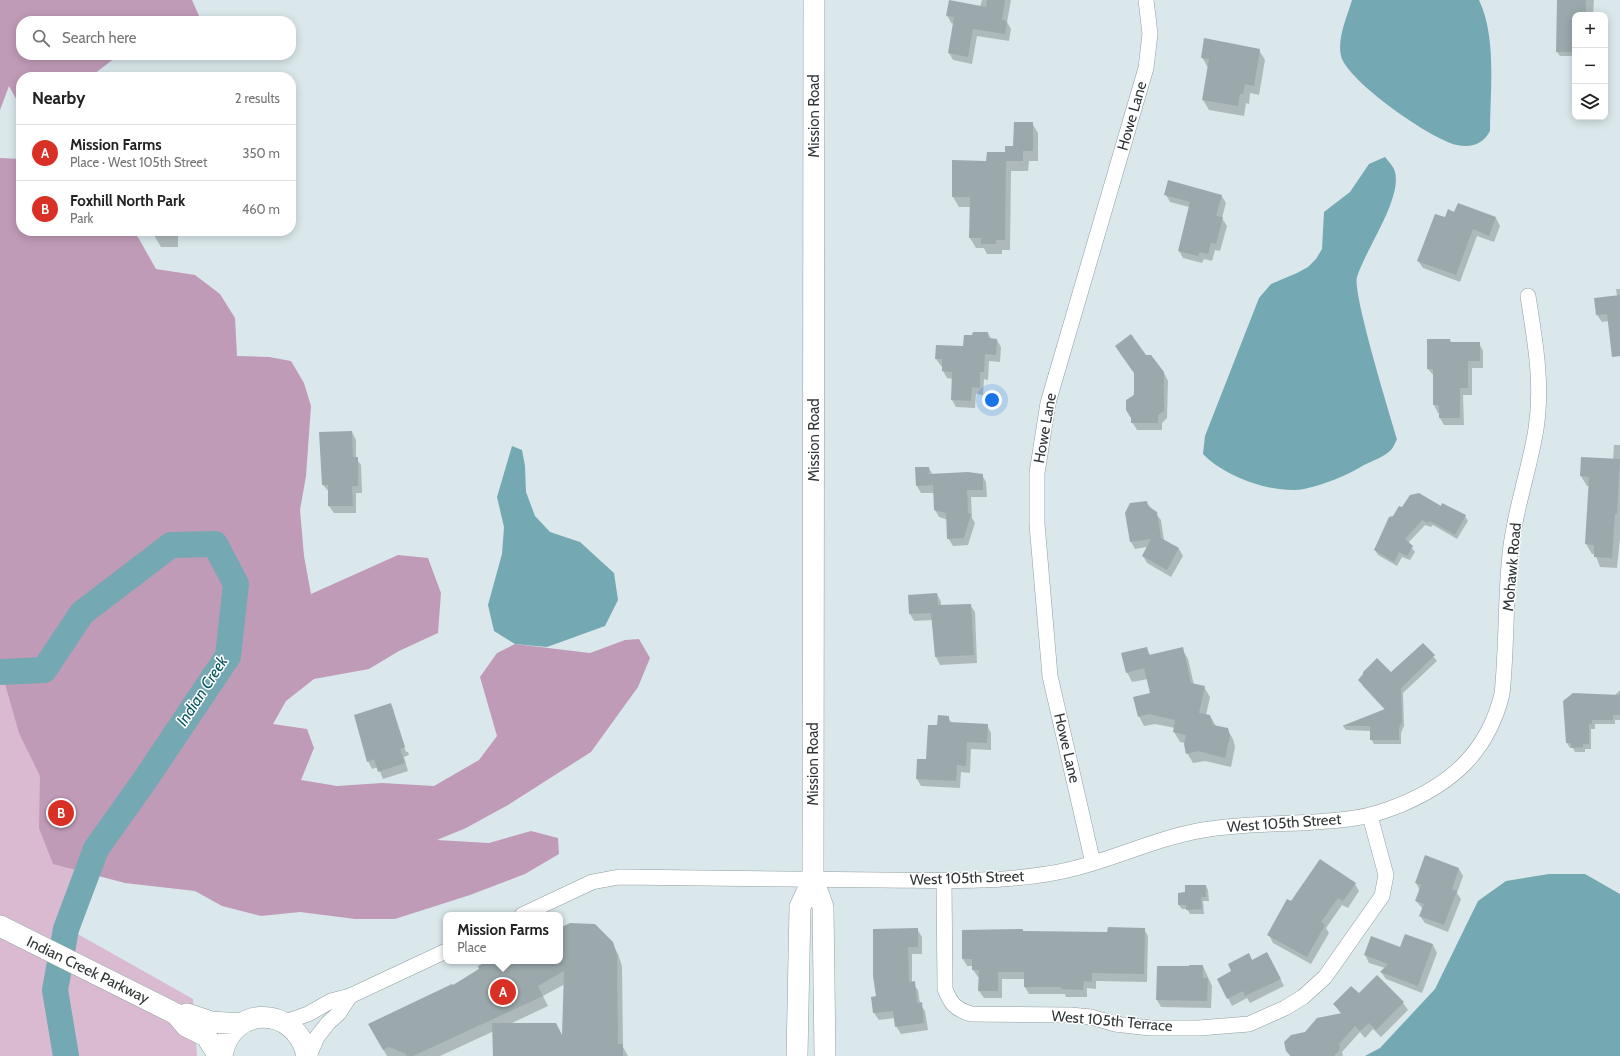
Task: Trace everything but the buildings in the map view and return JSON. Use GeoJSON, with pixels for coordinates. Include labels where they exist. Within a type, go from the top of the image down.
{"type":"FeatureCollection","features":[{"type":"Feature","properties":{"kind":"main road","name":"Mission Road"},"geometry":{"type":"LineString","coordinates":[[814,0],[813,879],[823,908],[825,1056]]}},
{"type":"Feature","properties":{"kind":"main road","name":"Mission Road"},"geometry":{"type":"LineString","coordinates":[[797,1056],[800,907],[813,879]]}},
{"type":"Feature","properties":{"kind":"main road","name":"Indian Creek Parkway"},"geometry":{"type":"LineString","coordinates":[[0,926],[176,1014],[186,1026],[206,1036],[219,1056]]}},
{"type":"Feature","properties":{"kind":"main road","name":"Indian Creek Parkway"},"geometry":{"type":"LineString","coordinates":[[176,1014],[190,1014],[211,1022],[241,1024]]}},
{"type":"Feature","properties":{"kind":"main road"},"geometry":{"type":"LineString","coordinates":[[222,1056],[224,1046],[231,1033],[241,1024],[256,1018],[271,1018],[285,1022],[297,1032],[305,1045],[308,1056]]}},
{"type":"Feature","properties":{"kind":"street","name":"Howe Lane"},"geometry":{"type":"LineString","coordinates":[[1093,864],[1050,676],[1037,524],[1037,473],[1048,402],[1146,68],[1150,34],[1146,0]]}},
{"type":"Feature","properties":{"kind":"street","name":"Mohawk Road"},"geometry":{"type":"LineString","coordinates":[[1410,801],[1438,787],[1465,764],[1485,738],[1499,709],[1502,694],[1510,555],[1519,500],[1532,451],[1539,399],[1537,355],[1528,296]]}},
{"type":"Feature","properties":{"kind":"street","name":"West 105th Street"},"geometry":{"type":"LineString","coordinates":[[528,912],[592,882],[618,877],[944,880],[1025,877],[1074,869],[1093,864],[1163,840],[1199,830],[1231,825],[1332,821],[1370,816],[1410,801]]}},
{"type":"Feature","properties":{"kind":"street","name":"West 105th Terrace"},"geometry":{"type":"LineString","coordinates":[[944,880],[945,989],[950,1001],[959,1011],[971,1014],[1070,1015],[1091,1017],[1115,1024],[1150,1028],[1199,1028],[1249,1024],[1285,1008],[1303,997],[1325,977],[1382,896],[1386,876],[1370,816]]}},
{"type":"Feature","properties":{"kind":"street"},"geometry":{"type":"LineString","coordinates":[[285,1022],[308,1014],[331,1001],[350,996],[443,952]]}},
{"type":"Feature","properties":{"kind":"street"},"geometry":{"type":"LineString","coordinates":[[308,1056],[316,1037],[339,1013],[350,996]]}},
{"type":"Feature","properties":{"kind":"shaded area"},"geometry":{"type":"Polygon","coordinates":[[[0,0],[192,0],[199,16],[16,16],[16,60],[112,60],[97,72],[16,72],[16,99],[9,86],[0,110],[0,0]]]}},
{"type":"Feature","properties":{"kind":"shaded area"},"geometry":{"type":"Polygon","coordinates":[[[0,158],[16,159],[16,236],[137,236],[156,269],[195,275],[220,294],[235,318],[237,356],[269,357],[291,361],[304,383],[311,406],[306,476],[300,510],[304,556],[311,594],[398,555],[428,558],[441,593],[438,633],[399,651],[369,669],[314,679],[286,701],[273,724],[307,729],[314,748],[301,780],[337,786],[382,783],[434,786],[479,760],[497,736],[480,677],[497,653],[515,644],[590,653],[625,640],[639,639],[650,658],[638,687],[591,752],[508,805],[466,828],[437,840],[489,843],[531,831],[558,838],[559,854],[525,874],[470,895],[395,919],[355,919],[300,912],[261,916],[222,906],[195,891],[125,883],[53,864],[39,828],[40,776],[19,733],[0,666],[0,158]]]}},
{"type":"Feature","properties":{"kind":"shaded area"},"geometry":{"type":"Polygon","coordinates":[[[44,670],[96,849],[67,928],[193,999],[197,1056],[0,1056],[0,672],[44,670]]]}},
{"type":"Feature","properties":{"kind":"water"},"geometry":{"type":"Polygon","coordinates":[[[1352,0],[1479,0],[1485,15],[1488,31],[1491,64],[1490,131],[1484,139],[1476,144],[1468,146],[1457,145],[1445,141],[1392,108],[1358,80],[1347,67],[1341,56],[1340,49],[1341,35],[1352,0]]]}},
{"type":"Feature","properties":{"kind":"water"},"geometry":{"type":"Polygon","coordinates":[[[1385,157],[1394,169],[1396,180],[1394,193],[1383,223],[1361,266],[1357,277],[1357,287],[1366,329],[1397,439],[1393,447],[1381,457],[1350,473],[1320,485],[1304,489],[1279,489],[1265,486],[1250,482],[1223,470],[1203,454],[1205,436],[1259,298],[1271,284],[1308,267],[1316,259],[1322,249],[1324,212],[1350,192],[1369,164],[1385,157]]]}},
{"type":"Feature","properties":{"kind":"water"},"geometry":{"type":"Polygon","coordinates":[[[512,446],[522,450],[525,466],[526,492],[535,516],[550,532],[580,542],[614,573],[618,600],[605,626],[547,647],[515,644],[494,631],[488,605],[502,554],[504,527],[497,497],[512,446]]]}},
{"type":"Feature","properties":{"kind":"water"},"geometry":{"type":"Polygon","coordinates":[[[1549,874],[1585,874],[1620,894],[1620,1056],[1365,1056],[1380,1048],[1435,989],[1478,901],[1506,881],[1549,874]]]}},
{"type":"Feature","properties":{"kind":"waterway","name":"Indian Creek"},"geometry":{"type":"LineString","coordinates":[[0,672],[44,670],[82,613],[171,545],[215,544],[236,584],[228,656],[147,777],[96,849],[66,929],[55,990],[66,1056]]}},
{"type":"Feature","properties":{"kind":"place","name":"Foxhill North Park"},"geometry":{"type":"Point","coordinates":[61,813]}},
{"type":"Feature","properties":{"kind":"place","name":"Mission Farms"},"geometry":{"type":"Point","coordinates":[503,992]}}]}
